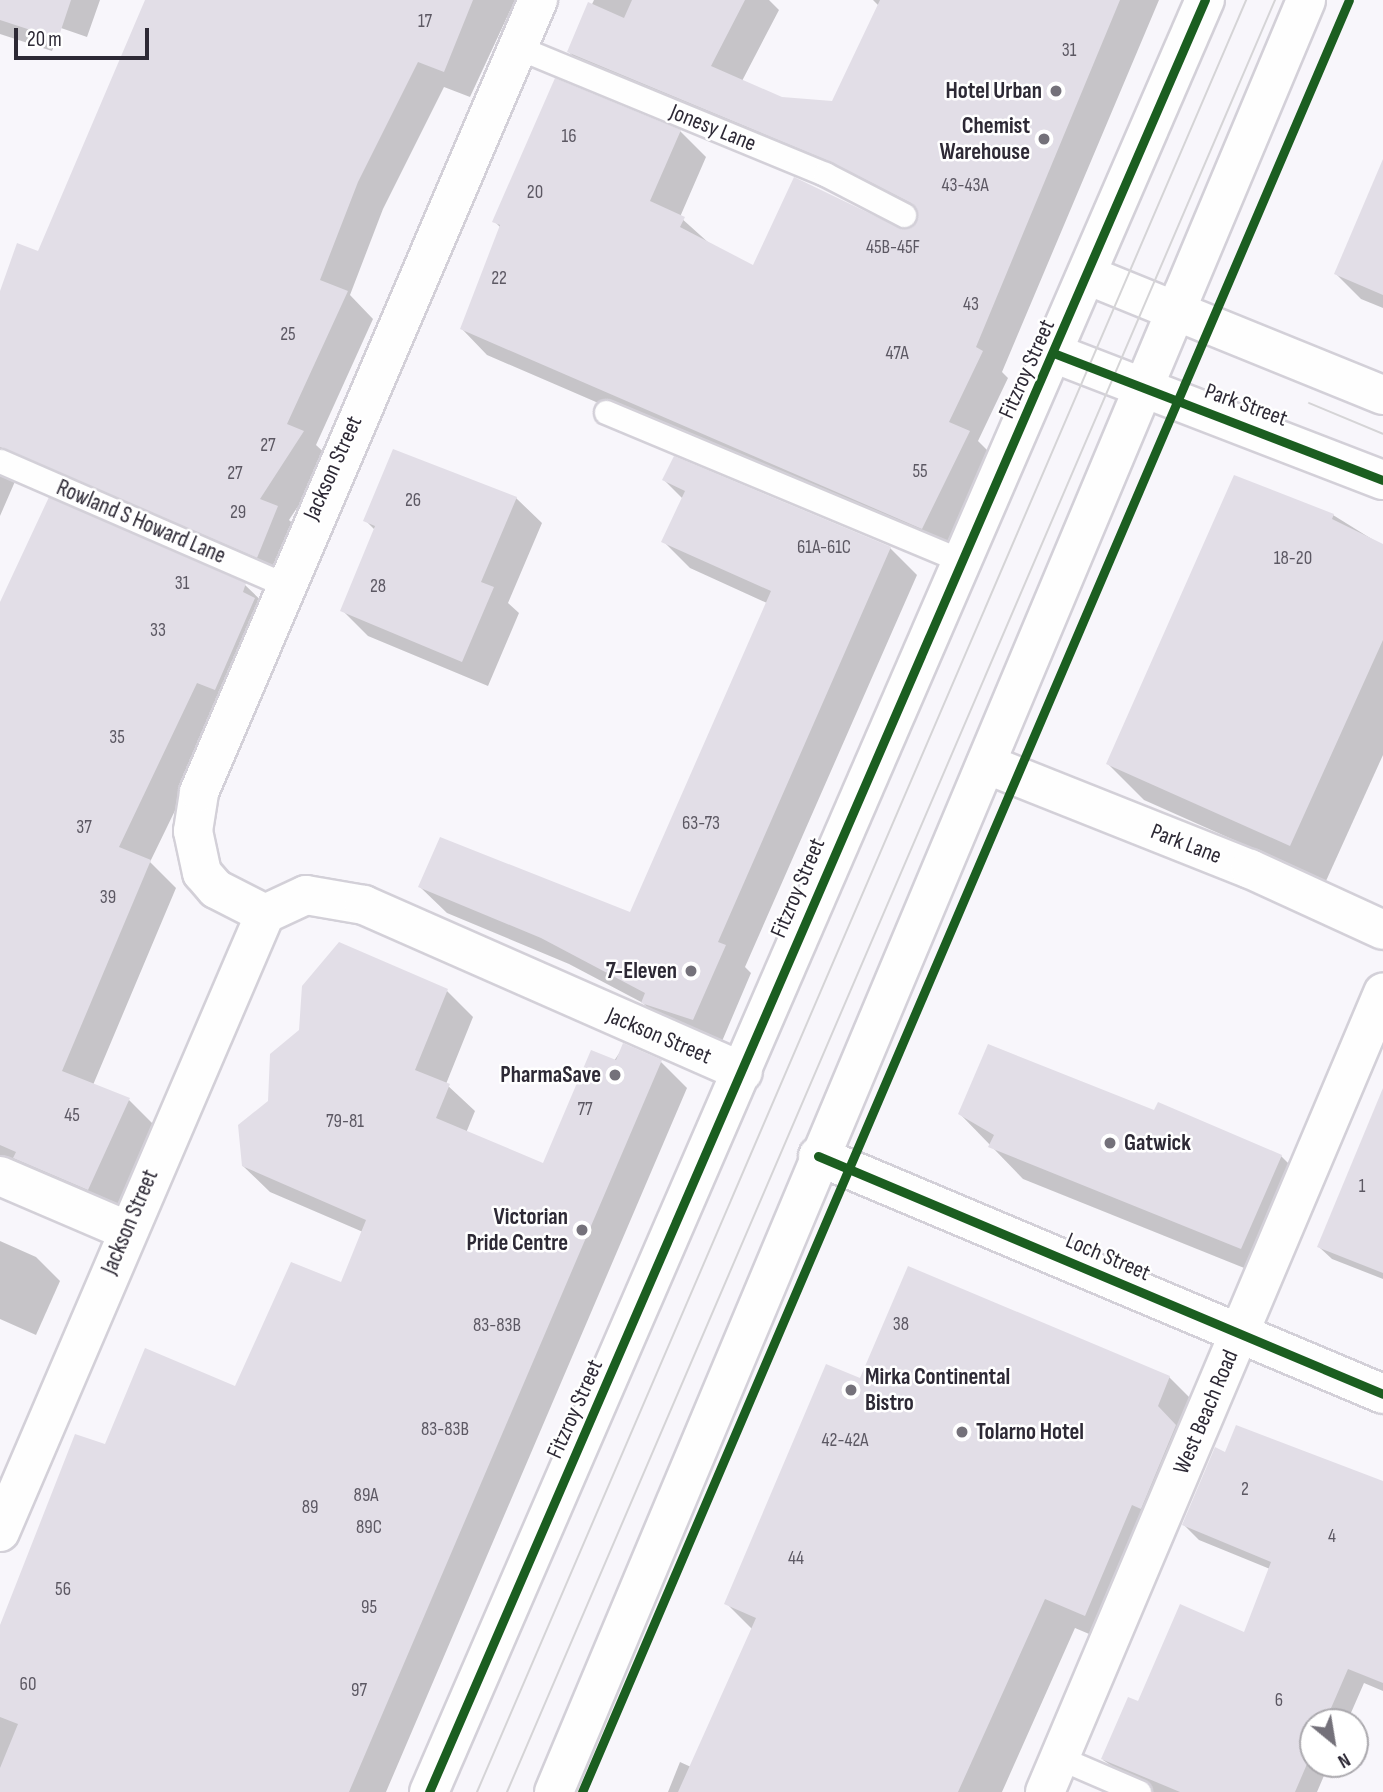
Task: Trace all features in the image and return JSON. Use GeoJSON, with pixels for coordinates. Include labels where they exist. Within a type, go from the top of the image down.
{"type":"FeatureCollection","features":[{"type":"Feature","properties":{"kind":"street","name":"Jackson Street"},"geometry":{"type":"LineString","coordinates":[[265,914],[216,889],[198,864],[193,831],[199,792],[283,584],[538,0]]}},
{"type":"Feature","properties":{"kind":"street","name":"Fitzroy Street"},"geometry":{"type":"LineString","coordinates":[[429,1792],[743,1072],[959,560],[1056,354],[1205,0]]}},
{"type":"Feature","properties":{"kind":"street"},"geometry":{"type":"LineString","coordinates":[[554,1792],[818,1156],[986,764],[1140,387],[1306,0]]}},
{"type":"Feature","properties":{"kind":"street"},"geometry":{"type":"LineString","coordinates":[[1087,275],[1383,395]]}},
{"type":"Feature","properties":{"kind":"street","name":"Park Street"},"geometry":{"type":"LineString","coordinates":[[1056,354],[1383,480]]}},
{"type":"Feature","properties":{"kind":"street","name":"Park Lane"},"geometry":{"type":"LineString","coordinates":[[986,764],[1250,869],[1383,930]]}},
{"type":"Feature","properties":{"kind":"street","name":"Jackson Street"},"geometry":{"type":"LineString","coordinates":[[0,1532],[126,1230],[265,914],[306,895],[364,905],[743,1072]]}},
{"type":"Feature","properties":{"kind":"street","name":"West Beach Road"},"geometry":{"type":"LineString","coordinates":[[1045,1792],[1383,993]]}},
{"type":"Feature","properties":{"kind":"street","name":"Loch Street"},"geometry":{"type":"LineString","coordinates":[[818,1156],[1383,1394]]}},
{"type":"Feature","properties":{"kind":"street"},"geometry":{"type":"LineString","coordinates":[[0,1176],[126,1230]]}},
{"type":"Feature","properties":{"kind":"lane","name":"Jonesy Lane"},"geometry":{"type":"LineString","coordinates":[[517,47],[825,174],[904,215]]}},
{"type":"Feature","properties":{"kind":"lane"},"geometry":{"type":"LineString","coordinates":[[606,412],[959,560]]}},
{"type":"Feature","properties":{"kind":"lane","name":"Rowland S Howard Lane"},"geometry":{"type":"LineString","coordinates":[[0,461],[283,584]]}},
{"type":"Feature","properties":{"kind":"lane"},"geometry":{"type":"LineString","coordinates":[[1060,1758],[1139,1792]]}},
{"type":"Feature","properties":{"kind":"building"},"geometry":{"type":"Polygon","coordinates":[[[0,0],[71,0],[58,39],[0,20],[0,0]]]}},
{"type":"Feature","properties":{"kind":"building"},"geometry":{"type":"Polygon","coordinates":[[[145,0],[473,0],[444,72],[418,62],[358,182],[320,280],[348,291],[287,424],[304,431],[260,499],[278,506],[257,558],[0,447],[0,291],[17,243],[38,251],[145,0]]]}},
{"type":"Feature","properties":{"kind":"building"},"geometry":{"type":"Polygon","coordinates":[[[632,0],[745,0],[711,66],[782,97],[832,101],[880,0],[1120,0],[976,347],[983,351],[949,422],[970,431],[922,529],[460,329],[500,225],[492,222],[555,78],[681,130],[650,201],[685,217],[680,227],[753,265],[794,177],[898,227],[916,222],[911,203],[831,162],[567,52],[588,2],[624,18],[632,0]]]}},
{"type":"Feature","properties":{"kind":"building"},"geometry":{"type":"Polygon","coordinates":[[[1383,159],[1383,295],[1334,274],[1383,159]]]}},
{"type":"Feature","properties":{"kind":"building"},"geometry":{"type":"Polygon","coordinates":[[[393,449],[517,497],[481,582],[494,587],[462,662],[340,611],[375,526],[363,521],[393,449]]]}},
{"type":"Feature","properties":{"kind":"building"},"geometry":{"type":"Polygon","coordinates":[[[674,456],[891,547],[718,942],[726,945],[693,1020],[641,1003],[645,993],[541,938],[418,887],[440,837],[630,912],[771,591],[661,542],[685,491],[662,480],[674,456]]]}},
{"type":"Feature","properties":{"kind":"building"},"geometry":{"type":"Polygon","coordinates":[[[1234,475],[1334,514],[1332,519],[1383,544],[1383,640],[1290,846],[1106,764],[1234,475]]]}},
{"type":"Feature","properties":{"kind":"building"},"geometry":{"type":"Polygon","coordinates":[[[49,497],[246,583],[243,592],[255,598],[215,690],[197,683],[119,847],[151,860],[62,1071],[130,1098],[88,1190],[13,1158],[16,1152],[0,1145],[0,602],[49,497]]]}},
{"type":"Feature","properties":{"kind":"building"},"geometry":{"type":"Polygon","coordinates":[[[339,942],[448,989],[415,1070],[450,1084],[436,1118],[543,1163],[591,1050],[616,1060],[623,1043],[662,1060],[349,1792],[0,1792],[0,1768],[18,1724],[0,1717],[0,1625],[75,1434],[105,1444],[145,1348],[235,1386],[291,1262],[341,1282],[366,1220],[242,1166],[238,1125],[268,1101],[270,1054],[299,1030],[302,986],[339,942]]]}},
{"type":"Feature","properties":{"kind":"building","name":"Gatwick"},"geometry":{"type":"Polygon","coordinates":[[[988,1044],[1154,1110],[1158,1102],[1282,1155],[1241,1249],[988,1147],[994,1135],[958,1114],[988,1044]]]}},
{"type":"Feature","properties":{"kind":"building"},"geometry":{"type":"Polygon","coordinates":[[[1383,1088],[1383,1273],[1317,1247],[1383,1088]]]}},
{"type":"Feature","properties":{"kind":"building"},"geometry":{"type":"Polygon","coordinates":[[[908,1266],[1170,1376],[1158,1406],[1176,1425],[1141,1509],[1132,1505],[1085,1616],[1045,1599],[958,1792],[678,1792],[756,1618],[724,1604],[826,1364],[860,1378],[908,1266]]]}},
{"type":"Feature","properties":{"kind":"building"},"geometry":{"type":"Polygon","coordinates":[[[1236,1425],[1383,1481],[1383,1683],[1348,1669],[1331,1708],[1299,1708],[1301,1778],[1295,1792],[1180,1792],[1101,1759],[1128,1697],[1138,1701],[1180,1604],[1244,1632],[1271,1562],[1182,1525],[1215,1447],[1225,1452],[1236,1425]]]}},
{"type":"Feature","properties":{"kind":"tram line"},"geometry":{"type":"LineString","coordinates":[[477,1792],[1246,0]]}},
{"type":"Feature","properties":{"kind":"tram line"},"geometry":{"type":"LineString","coordinates":[[507,1792],[1275,0]]}},
{"type":"Feature","properties":{"kind":"tram line"},"geometry":{"type":"LineString","coordinates":[[1309,403],[1383,434]]}},
{"type":"Feature","properties":{"kind":"cycle path"},"geometry":{"type":"LineString","coordinates":[[429,1792],[1205,0]]}},
{"type":"Feature","properties":{"kind":"cycle path"},"geometry":{"type":"LineString","coordinates":[[582,1792],[1349,0]]}},
{"type":"Feature","properties":{"kind":"cycle path"},"geometry":{"type":"LineString","coordinates":[[1056,354],[1383,480]]}},
{"type":"Feature","properties":{"kind":"cycle path"},"geometry":{"type":"LineString","coordinates":[[818,1156],[1383,1394]]}},
{"type":"Feature","properties":{"kind":"place","name":"Hotel Urban"},"geometry":{"type":"Point","coordinates":[1056,91]}},
{"type":"Feature","properties":{"kind":"place","name":"Chemist Warehouse"},"geometry":{"type":"Point","coordinates":[1044,139]}},
{"type":"Feature","properties":{"kind":"place","name":"7-Eleven"},"geometry":{"type":"Point","coordinates":[691,971]}},
{"type":"Feature","properties":{"kind":"place","name":"PharmaSave"},"geometry":{"type":"Point","coordinates":[615,1075]}},
{"type":"Feature","properties":{"kind":"place","name":"Gatwick"},"geometry":{"type":"Point","coordinates":[1110,1143]}},
{"type":"Feature","properties":{"kind":"place","name":"Victorian Pride Centre"},"geometry":{"type":"Point","coordinates":[582,1230]}},
{"type":"Feature","properties":{"kind":"place","name":"Mirka Continental Bistro"},"geometry":{"type":"Point","coordinates":[851,1390]}},
{"type":"Feature","properties":{"kind":"place","name":"Tolarno Hotel"},"geometry":{"type":"Point","coordinates":[962,1432]}}]}
